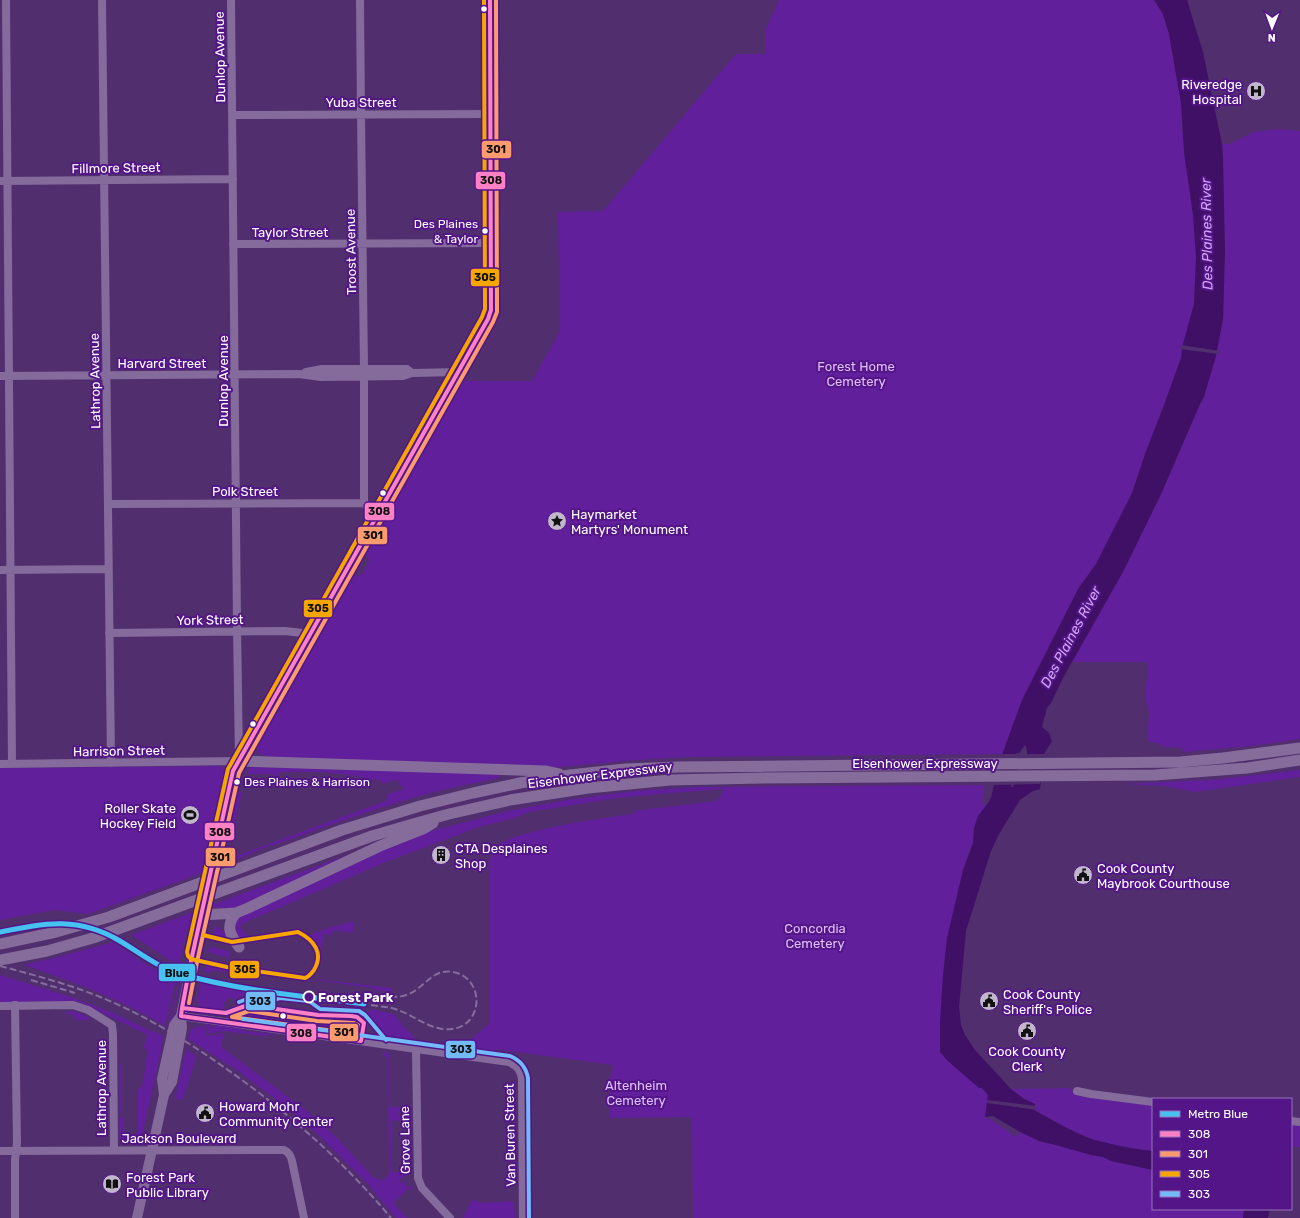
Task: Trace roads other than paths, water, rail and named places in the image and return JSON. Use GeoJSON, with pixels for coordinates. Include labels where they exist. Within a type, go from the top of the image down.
{"type":"FeatureCollection","features":[{"type":"Feature","properties":{"kind":"highway","name":"Eisenhower Expressway"},"geometry":{"type":"LineString","coordinates":[[0,944],[56,932],[109,917],[342,830],[420,806],[489,789],[570,775],[625,769],[686,766],[1180,762],[1300,748]]}},
{"type":"Feature","properties":{"kind":"highway","name":"Eisenhower Expressway"},"geometry":{"type":"LineString","coordinates":[[0,960],[47,951],[93,938],[372,836],[449,814],[540,795],[596,787],[670,780],[1155,775],[1247,768],[1300,760]]}},
{"type":"Feature","properties":{"kind":"highway"},"geometry":{"type":"LineString","coordinates":[[239,761],[545,771],[570,775]]}},
{"type":"Feature","properties":{"kind":"highway"},"geometry":{"type":"LineString","coordinates":[[239,947],[230,930],[232,917],[236,913],[380,846],[423,829],[449,814]]}},
{"type":"Feature","properties":{"kind":"highway"},"geometry":{"type":"LineString","coordinates":[[203,912],[236,913]]}},
{"type":"Feature","properties":{"kind":"main road"},"geometry":{"type":"LineString","coordinates":[[137,1218],[164,1095],[162,1080],[174,1025],[181,1016],[234,771],[376,516],[459,372],[488,319],[491,310],[490,0]]}},
{"type":"Feature","properties":{"kind":"street"},"geometry":{"type":"LineString","coordinates":[[6,0],[4,181],[9,376],[12,764]]}},
{"type":"Feature","properties":{"kind":"street","name":"Lathrop Avenue"},"geometry":{"type":"LineString","coordinates":[[102,0],[111,763]]}},
{"type":"Feature","properties":{"kind":"street","name":"Dunlop Avenue"},"geometry":{"type":"LineString","coordinates":[[231,0],[239,761]]}},
{"type":"Feature","properties":{"kind":"street","name":"Troost Avenue"},"geometry":{"type":"LineString","coordinates":[[360,0],[364,503]]}},
{"type":"Feature","properties":{"kind":"street","name":"Yuba Street"},"geometry":{"type":"LineString","coordinates":[[232,115],[490,114]]}},
{"type":"Feature","properties":{"kind":"street","name":"Fillmore Street"},"geometry":{"type":"LineString","coordinates":[[4,181],[233,179]]}},
{"type":"Feature","properties":{"kind":"street","name":"Taylor Street"},"geometry":{"type":"LineString","coordinates":[[234,244],[491,243]]}},
{"type":"Feature","properties":{"kind":"street","name":"Harvard Street"},"geometry":{"type":"LineString","coordinates":[[0,376],[300,374],[321,377],[407,369],[412,373],[459,372]]}},
{"type":"Feature","properties":{"kind":"street"},"geometry":{"type":"LineString","coordinates":[[364,503],[376,516]]}},
{"type":"Feature","properties":{"kind":"street","name":"Polk Street"},"geometry":{"type":"LineString","coordinates":[[108,504],[364,503]]}},
{"type":"Feature","properties":{"kind":"street"},"geometry":{"type":"LineString","coordinates":[[0,570],[108,569]]}},
{"type":"Feature","properties":{"kind":"street","name":"York Street"},"geometry":{"type":"LineString","coordinates":[[109,633],[285,631],[311,634]]}},
{"type":"Feature","properties":{"kind":"street","name":"Harrison Street"},"geometry":{"type":"LineString","coordinates":[[0,764],[239,761]]}},
{"type":"Feature","properties":{"kind":"street"},"geometry":{"type":"LineString","coordinates":[[0,1006],[15,1005],[17,1143],[15,1218]]}},
{"type":"Feature","properties":{"kind":"street","name":"Lathrop Avenue"},"geometry":{"type":"LineString","coordinates":[[15,1005],[73,1005],[88,1010],[112,1025],[114,1150]]}},
{"type":"Feature","properties":{"kind":"street","name":"Van Buren Street"},"geometry":{"type":"LineString","coordinates":[[181,1016],[509,1062],[518,1069],[521,1073],[522,1079],[523,1218]]}},
{"type":"Feature","properties":{"kind":"street","name":"Grove Lane"},"geometry":{"type":"LineString","coordinates":[[416,1049],[418,1178],[422,1188],[450,1218]]}},
{"type":"Feature","properties":{"kind":"street"},"geometry":{"type":"LineString","coordinates":[[1077,1091],[1152,1102]]}},
{"type":"Feature","properties":{"kind":"street","name":"Jackson Boulevard"},"geometry":{"type":"LineString","coordinates":[[0,1151],[284,1150],[291,1155],[304,1218]]}},
{"type":"Feature","properties":{"kind":"water","name":"Des Plaines River"},"geometry":{"type":"Polygon","coordinates":[[[1154,0],[1187,0],[1203,52],[1222,144],[1225,252],[1223,319],[1216,356],[1204,397],[1162,492],[1124,570],[1047,708],[1042,727],[1049,733],[1052,741],[1044,754],[1040,789],[1033,791],[1020,800],[999,834],[991,851],[966,931],[959,1007],[961,1025],[965,1035],[975,1050],[1011,1089],[1024,1099],[1035,1104],[1034,1110],[1095,1140],[1124,1147],[1152,1151],[1152,1170],[1111,1161],[1103,1157],[1039,1141],[993,1116],[985,1117],[988,1095],[982,1088],[979,1088],[957,1069],[940,1052],[940,1023],[947,938],[963,870],[973,843],[974,828],[978,816],[991,798],[999,763],[1022,700],[1078,589],[1096,564],[1132,493],[1181,358],[1183,344],[1194,304],[1196,257],[1193,215],[1184,152],[1181,103],[1169,34],[1163,14],[1154,0]],[[1025,745],[1019,753],[1016,753],[1011,787],[1013,787],[1027,756],[1025,745]]]}},
{"type":"Feature","properties":{"kind":"water"},"geometry":{"type":"Polygon","coordinates":[[[1244,1210],[1270,1210],[1268,1218],[1243,1218],[1244,1210]]]}},
{"type":"Feature","properties":{"kind":"railway"},"geometry":{"type":"LineString","coordinates":[[0,966],[57,982],[98,996],[131,1011],[186,1042],[273,1103],[291,1118],[343,1166],[391,1218]]}},
{"type":"Feature","properties":{"kind":"railway"},"geometry":{"type":"LineString","coordinates":[[371,1005],[395,1009],[431,1026],[445,1029],[463,1026],[475,1011],[475,992],[471,983],[463,976],[453,972],[435,975],[415,991],[405,996],[391,997],[373,994]]}},
{"type":"Feature","properties":{"kind":"railway"},"geometry":{"type":"LineString","coordinates":[[31,980],[75,993]]}},
{"type":"Feature","properties":{"kind":"metro line","name":"Blue"},"geometry":{"type":"LineString","coordinates":[[0,932],[47,924],[75,925],[105,933],[157,964],[181,974],[249,989],[364,1004]]}},
{"type":"Feature","properties":{"kind":"place","name":"Riveredge Hospital"},"geometry":{"type":"Point","coordinates":[1256,91]}},
{"type":"Feature","properties":{"kind":"place","name":"Des Plaines & Taylor"},"geometry":{"type":"Point","coordinates":[485,231]}},
{"type":"Feature","properties":{"kind":"place","name":"Haymarket Martyrs' Monument"},"geometry":{"type":"Point","coordinates":[557,521]}},
{"type":"Feature","properties":{"kind":"place","name":"Des Plaines & Harrison"},"geometry":{"type":"Point","coordinates":[237,782]}},
{"type":"Feature","properties":{"kind":"place","name":"Roller Skate Hockey Field"},"geometry":{"type":"Point","coordinates":[190,815]}},
{"type":"Feature","properties":{"kind":"place","name":"CTA Desplaines Shop"},"geometry":{"type":"Point","coordinates":[441,855]}},
{"type":"Feature","properties":{"kind":"place","name":"Cook County Maybrook Courthouse"},"geometry":{"type":"Point","coordinates":[1083,875]}},
{"type":"Feature","properties":{"kind":"place","name":"Forest Park"},"geometry":{"type":"Point","coordinates":[309,997]}},
{"type":"Feature","properties":{"kind":"place","name":"Cook County Sheriff's Police"},"geometry":{"type":"Point","coordinates":[989,1001]}},
{"type":"Feature","properties":{"kind":"place","name":"Cook County Clerk"},"geometry":{"type":"Point","coordinates":[1027,1031]}},
{"type":"Feature","properties":{"kind":"place","name":"Howard Mohr Community Center"},"geometry":{"type":"Point","coordinates":[205,1113]}},
{"type":"Feature","properties":{"kind":"place","name":"Forest Park Public Library"},"geometry":{"type":"Point","coordinates":[112,1184]}},
{"type":"Feature","properties":{"kind":"park label","name":"Forest Home Cemetery"},"geometry":{"type":"Point","coordinates":[856,374]}},
{"type":"Feature","properties":{"kind":"park label","name":"Concordia Cemetery"},"geometry":{"type":"Point","coordinates":[815,936]}},
{"type":"Feature","properties":{"kind":"park label","name":"Altenheim Cemetery"},"geometry":{"type":"Point","coordinates":[636,1092]}}]}
